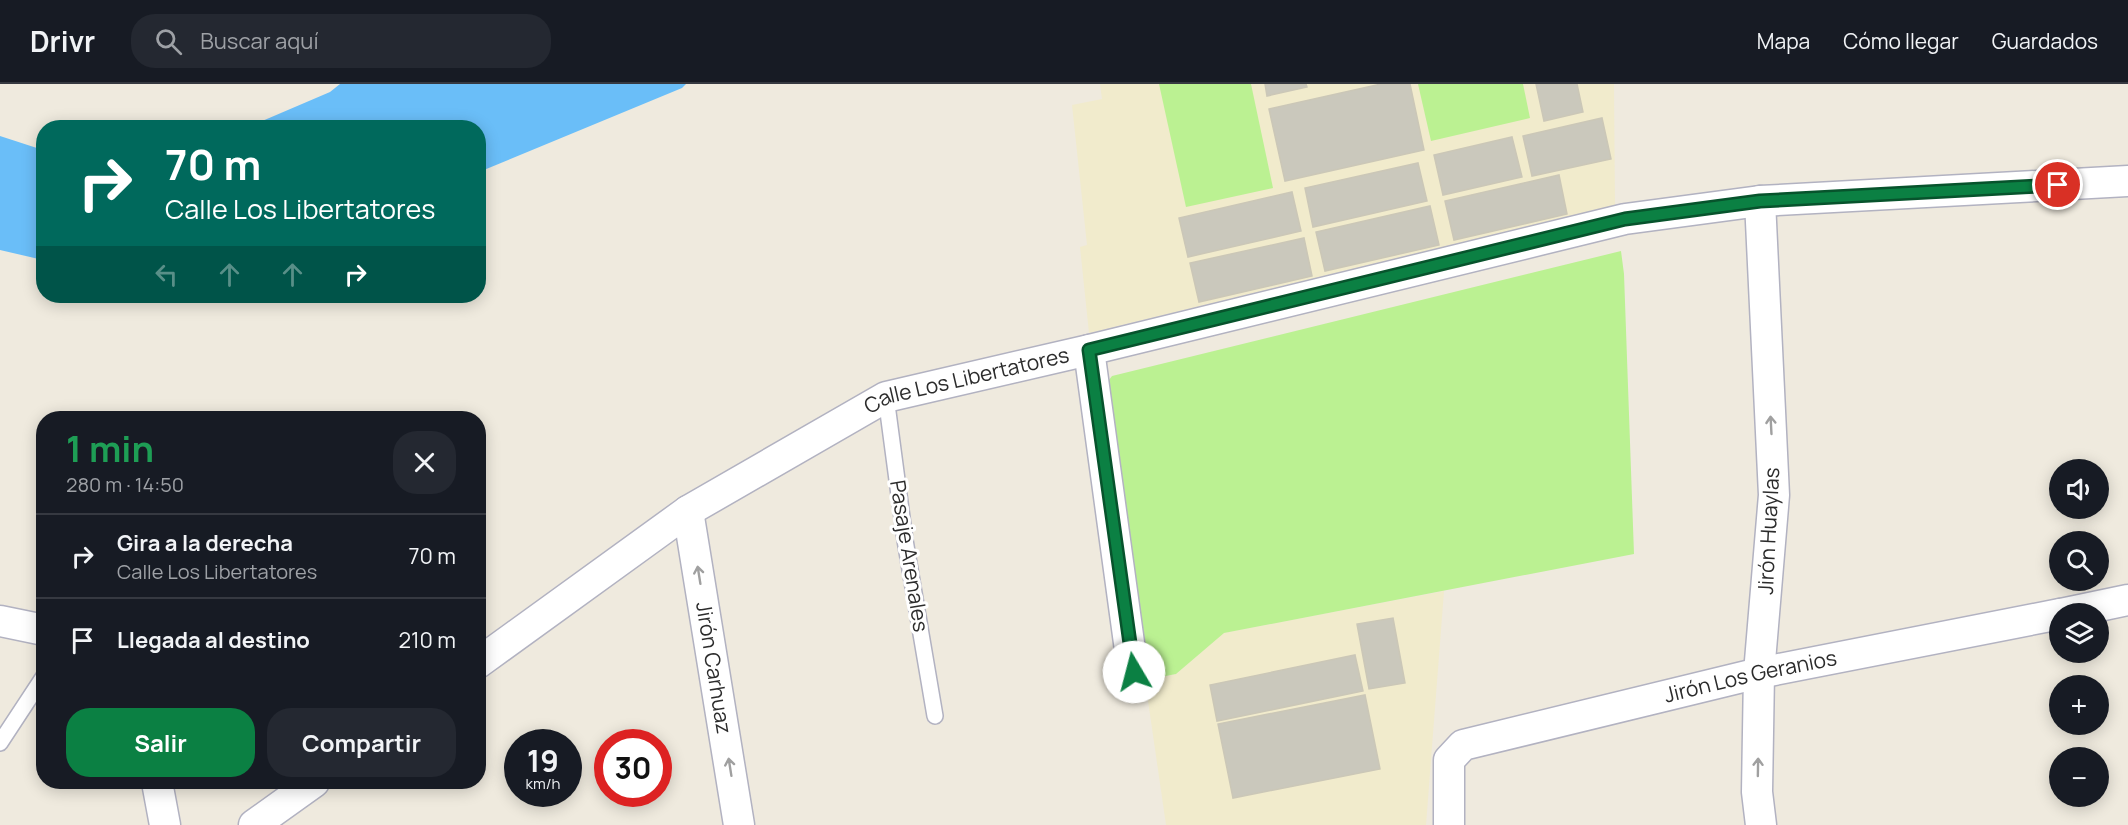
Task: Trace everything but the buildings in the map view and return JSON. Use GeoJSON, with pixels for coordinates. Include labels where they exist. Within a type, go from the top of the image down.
{"type":"FeatureCollection","features":[{"type":"Feature","properties":{"kind":"street","name":"Calle Los Libertatores"},"geometry":{"type":"LineString","coordinates":[[486,657],[688,511],[886,397],[1089,350],[1625,219],[1760,201],[2128,181]]}},
{"type":"Feature","properties":{"kind":"street","name":"Jirón Huaylas"},"geometry":{"type":"LineString","coordinates":[[1760,201],[1774,495],[1759,673],[1757,792],[1761,825]]}},
{"type":"Feature","properties":{"kind":"street"},"geometry":{"type":"LineString","coordinates":[[1089,350],[1134,672]]}},
{"type":"Feature","properties":{"kind":"street","name":"Jirón Carhuaz"},"geometry":{"type":"LineString","coordinates":[[688,511],[739,825]]}},
{"type":"Feature","properties":{"kind":"street","name":"Jirón Los Geranios"},"geometry":{"type":"LineString","coordinates":[[2109,604],[2128,600]]}},
{"type":"Feature","properties":{"kind":"street","name":"Jirón Los Geranios"},"geometry":{"type":"LineString","coordinates":[[1449,825],[1449,760],[1463,745],[1759,673],[2049,616]]}},
{"type":"Feature","properties":{"kind":"street"},"geometry":{"type":"LineString","coordinates":[[0,621],[36,628]]}},
{"type":"Feature","properties":{"kind":"street"},"geometry":{"type":"LineString","coordinates":[[158,789],[165,825]]}},
{"type":"Feature","properties":{"kind":"street"},"geometry":{"type":"LineString","coordinates":[[254,825],[304,789]]}},
{"type":"Feature","properties":{"kind":"lane","name":"Pasaje Arenales"},"geometry":{"type":"LineString","coordinates":[[886,397],[905,540],[935,716]]}},
{"type":"Feature","properties":{"kind":"lane"},"geometry":{"type":"LineString","coordinates":[[0,742],[36,688]]}},
{"type":"Feature","properties":{"kind":"shaded area"},"geometry":{"type":"Polygon","coordinates":[[[1100,84],[1614,84],[1615,206],[1089,333],[1080,247],[1087,245],[1072,105],[1102,99],[1100,84]]]}},
{"type":"Feature","properties":{"kind":"shaded area"},"geometry":{"type":"Polygon","coordinates":[[[1444,591],[1426,825],[1166,825],[1145,680],[1176,674],[1223,633],[1444,591]]]}},
{"type":"Feature","properties":{"kind":"green space"},"geometry":{"type":"Polygon","coordinates":[[[1159,84],[1251,84],[1273,188],[1186,207],[1159,84]]]}},
{"type":"Feature","properties":{"kind":"green space"},"geometry":{"type":"Polygon","coordinates":[[[1418,84],[1523,84],[1530,118],[1431,141],[1418,84]]]}},
{"type":"Feature","properties":{"kind":"green space"},"geometry":{"type":"Polygon","coordinates":[[[1621,251],[1624,274],[1634,554],[1224,633],[1176,674],[1145,680],[1102,389],[1112,376],[1621,251]]]}},
{"type":"Feature","properties":{"kind":"water"},"geometry":{"type":"Polygon","coordinates":[[[340,84],[686,84],[682,88],[486,169],[486,120],[264,120],[330,92],[340,84]]]}},
{"type":"Feature","properties":{"kind":"water"},"geometry":{"type":"Polygon","coordinates":[[[0,136],[36,148],[36,258],[0,250],[0,136]]]}},
{"type":"Feature","properties":{"kind":"route"},"geometry":{"type":"LineString","coordinates":[[1134,672],[1089,350],[1625,219],[1760,201],[2058,185]]}}]}
